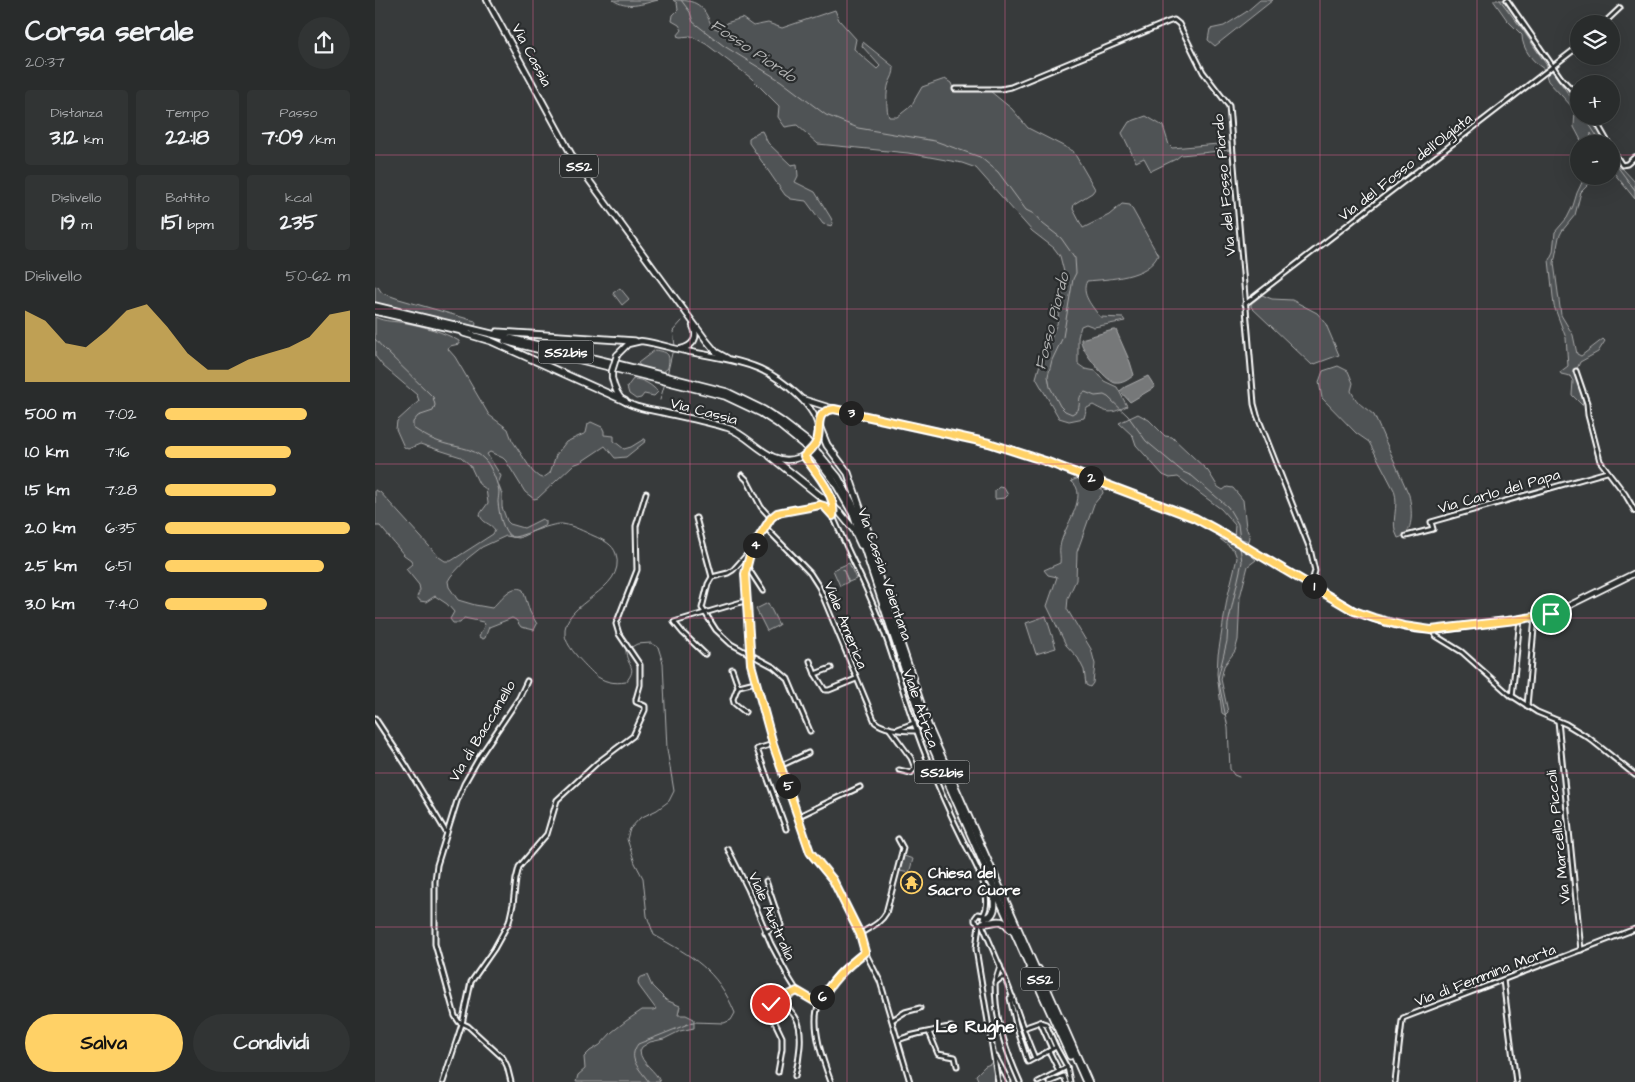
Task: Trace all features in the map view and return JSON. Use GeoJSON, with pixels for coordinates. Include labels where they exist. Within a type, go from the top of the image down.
{"type":"FeatureCollection","features":[{"type":"Feature","properties":{"kind":"highway","name":"Via Cassia Veientana"},"geometry":{"type":"LineString","coordinates":[[376,309],[661,377]]}},
{"type":"Feature","properties":{"kind":"highway","name":"Via Cassia Veientana"},"geometry":{"type":"LineString","coordinates":[[376,309],[470,329],[661,377],[725,396],[746,405],[805,443],[818,456],[853,514],[879,582],[929,728],[994,876]]}},
{"type":"Feature","properties":{"kind":"highway"},"geometry":{"type":"LineString","coordinates":[[452,328],[491,341],[625,401]]}},
{"type":"Feature","properties":{"kind":"highway"},"geometry":{"type":"LineString","coordinates":[[470,329],[484,329],[514,334],[635,341]]}},
{"type":"Feature","properties":{"kind":"highway","name":"SS2"},"geometry":{"type":"LineString","coordinates":[[819,426],[827,445],[844,465],[852,482],[872,544],[874,569]]}},
{"type":"Feature","properties":{"kind":"highway"},"geometry":{"type":"LineString","coordinates":[[771,456],[841,514],[854,530],[874,569]]}},
{"type":"Feature","properties":{"kind":"highway","name":"Via Cassia Veientana"},"geometry":{"type":"LineString","coordinates":[[879,582],[925,728],[995,890]]}},
{"type":"Feature","properties":{"kind":"highway","name":"SS2"},"geometry":{"type":"LineString","coordinates":[[994,876],[1087,1082]]}},
{"type":"Feature","properties":{"kind":"highway"},"geometry":{"type":"LineString","coordinates":[[983,921],[992,915],[995,908],[995,890]]}},
{"type":"Feature","properties":{"kind":"highway","name":"SS2"},"geometry":{"type":"LineString","coordinates":[[995,890],[1081,1082]]}},
{"type":"Feature","properties":{"kind":"highway"},"geometry":{"type":"LineString","coordinates":[[1013,918],[1019,924],[1039,968]]}},
{"type":"Feature","properties":{"kind":"highway"},"geometry":{"type":"LineString","coordinates":[[983,921],[1004,923],[1016,938]]}},
{"type":"Feature","properties":{"kind":"street","name":"Via Cassia"},"geometry":{"type":"LineString","coordinates":[[487,0],[575,161],[691,320],[717,352],[735,362]]}},
{"type":"Feature","properties":{"kind":"street"},"geometry":{"type":"LineString","coordinates":[[1507,0],[1551,69],[1570,88]]}},
{"type":"Feature","properties":{"kind":"street"},"geometry":{"type":"LineString","coordinates":[[1613,15],[1620,8]]}},
{"type":"Feature","properties":{"kind":"street","name":"Via del Fosso Piordo"},"geometry":{"type":"LineString","coordinates":[[955,89],[1001,89],[1014,86],[1168,22],[1176,21],[1205,75],[1229,108],[1251,387],[1255,410],[1310,549],[1315,571],[1311,585]]}},
{"type":"Feature","properties":{"kind":"street","name":"Via del Fosso dell'Olgiata"},"geometry":{"type":"LineString","coordinates":[[1245,305],[1570,53]]}},
{"type":"Feature","properties":{"kind":"street"},"geometry":{"type":"LineString","coordinates":[[1620,162],[1622,165],[1627,164],[1635,156]]}},
{"type":"Feature","properties":{"kind":"street"},"geometry":{"type":"LineString","coordinates":[[675,349],[689,347],[694,341],[696,333],[691,320]]}},
{"type":"Feature","properties":{"kind":"street","name":"Via Cassia"},"geometry":{"type":"LineString","coordinates":[[635,341],[649,342],[735,362],[767,373],[801,398],[812,410],[819,426]]}},
{"type":"Feature","properties":{"kind":"street"},"geometry":{"type":"LineString","coordinates":[[625,401],[616,391],[612,371],[617,355],[625,346],[635,341]]}},
{"type":"Feature","properties":{"kind":"street"},"geometry":{"type":"LineString","coordinates":[[1576,371],[1587,403],[1588,415],[1599,458],[1635,510]]}},
{"type":"Feature","properties":{"kind":"street"},"geometry":{"type":"LineString","coordinates":[[801,398],[834,409],[989,443],[1045,461],[1195,518],[1347,607],[1364,615],[1412,628],[1434,630],[1535,617],[1558,611],[1635,573]]}},
{"type":"Feature","properties":{"kind":"street","name":"Via Cassia"},"geometry":{"type":"LineString","coordinates":[[625,401],[642,408],[729,428],[744,436],[771,456]]}},
{"type":"Feature","properties":{"kind":"street"},"geometry":{"type":"LineString","coordinates":[[771,456],[789,460],[804,456],[816,443],[821,415],[826,411],[834,409]]}},
{"type":"Feature","properties":{"kind":"street","name":"Viale Africa"},"geometry":{"type":"LineString","coordinates":[[804,456],[829,494],[834,511],[833,516],[881,624],[937,785],[973,858],[986,890],[986,910],[976,949],[995,1054],[998,1082]]}},
{"type":"Feature","properties":{"kind":"street","name":"Via Carlo del Papa"},"geometry":{"type":"LineString","coordinates":[[1406,536],[1433,529],[1431,522],[1607,472]]}},
{"type":"Feature","properties":{"kind":"street"},"geometry":{"type":"LineString","coordinates":[[742,475],[747,480],[761,507],[771,518]]}},
{"type":"Feature","properties":{"kind":"street"},"geometry":{"type":"LineString","coordinates":[[443,1082],[462,1024],[472,980],[494,950],[509,922],[518,870],[547,834],[557,800],[597,763],[633,736],[645,710],[645,706],[636,702],[640,685],[640,665],[622,639],[617,629],[617,624],[637,570],[635,526],[646,494]]}},
{"type":"Feature","properties":{"kind":"street"},"geometry":{"type":"LineString","coordinates":[[712,577],[733,570],[751,550],[771,518],[782,511],[820,505],[824,506],[833,516]]}},
{"type":"Feature","properties":{"kind":"street"},"geometry":{"type":"LineString","coordinates":[[696,518],[712,577],[708,584],[702,608],[716,630],[731,644],[774,667],[788,679],[810,731]]}},
{"type":"Feature","properties":{"kind":"street","name":"Viale America"},"geometry":{"type":"LineString","coordinates":[[766,528],[803,565],[816,581],[829,608],[856,679],[875,722],[878,725],[889,728],[915,764],[915,770],[911,772],[899,770]]}},
{"type":"Feature","properties":{"kind":"street"},"geometry":{"type":"LineString","coordinates":[[751,550],[745,574],[745,600],[751,664],[773,744],[811,855],[833,880],[860,934],[865,952],[880,981],[910,1082]]}},
{"type":"Feature","properties":{"kind":"street"},"geometry":{"type":"LineString","coordinates":[[746,564],[763,591]]}},
{"type":"Feature","properties":{"kind":"street"},"geometry":{"type":"LineString","coordinates":[[705,654],[683,633],[675,622],[745,600]]}},
{"type":"Feature","properties":{"kind":"street"},"geometry":{"type":"LineString","coordinates":[[1527,706],[1535,617]]}},
{"type":"Feature","properties":{"kind":"street"},"geometry":{"type":"LineString","coordinates":[[1512,697],[1520,619]]}},
{"type":"Feature","properties":{"kind":"street"},"geometry":{"type":"LineString","coordinates":[[1434,630],[1437,637],[1462,652],[1512,697],[1589,738],[1635,775]]}},
{"type":"Feature","properties":{"kind":"street"},"geometry":{"type":"LineString","coordinates":[[810,661],[822,687],[826,690],[856,679]]}},
{"type":"Feature","properties":{"kind":"street"},"geometry":{"type":"LineString","coordinates":[[815,674],[831,668]]}},
{"type":"Feature","properties":{"kind":"street"},"geometry":{"type":"LineString","coordinates":[[732,669],[739,686],[733,703],[745,712]]}},
{"type":"Feature","properties":{"kind":"street","name":"Via di Baccanello"},"geometry":{"type":"LineString","coordinates":[[462,1024],[458,1021],[455,1014],[435,941],[436,872],[447,832],[464,784],[480,756],[519,698],[527,681]]}},
{"type":"Feature","properties":{"kind":"street"},"geometry":{"type":"LineString","coordinates":[[739,686],[755,682]]}},
{"type":"Feature","properties":{"kind":"street"},"geometry":{"type":"LineString","coordinates":[[375,718],[447,832]]}},
{"type":"Feature","properties":{"kind":"street","name":"Via Marcello Piccoli"},"geometry":{"type":"LineString","coordinates":[[1558,721],[1581,950]]}},
{"type":"Feature","properties":{"kind":"street"},"geometry":{"type":"LineString","coordinates":[[897,729],[914,723]]}},
{"type":"Feature","properties":{"kind":"street"},"geometry":{"type":"LineString","coordinates":[[889,728],[917,731]]}},
{"type":"Feature","properties":{"kind":"street"},"geometry":{"type":"LineString","coordinates":[[773,744],[757,749],[786,829]]}},
{"type":"Feature","properties":{"kind":"street"},"geometry":{"type":"LineString","coordinates":[[780,766],[808,753]]}},
{"type":"Feature","properties":{"kind":"street"},"geometry":{"type":"LineString","coordinates":[[799,816],[860,787]]}},
{"type":"Feature","properties":{"kind":"street"},"geometry":{"type":"LineString","coordinates":[[860,934],[883,920],[886,913],[903,848],[898,839]]}},
{"type":"Feature","properties":{"kind":"street","name":"Viale Australia"},"geometry":{"type":"LineString","coordinates":[[728,849],[783,968],[797,991],[819,1004]]}},
{"type":"Feature","properties":{"kind":"street"},"geometry":{"type":"LineString","coordinates":[[765,932],[781,924],[766,881]]}},
{"type":"Feature","properties":{"kind":"street"},"geometry":{"type":"LineString","coordinates":[[983,921],[1035,1058]]}},
{"type":"Feature","properties":{"kind":"street","name":"Via di Femmina Morta"},"geometry":{"type":"LineString","coordinates":[[1395,1082],[1403,1018],[1635,929]]}},
{"type":"Feature","properties":{"kind":"street"},"geometry":{"type":"LineString","coordinates":[[831,1082],[819,1041],[817,1019],[819,1004],[825,991],[838,974],[865,952]]}},
{"type":"Feature","properties":{"kind":"street"},"geometry":{"type":"LineString","coordinates":[[1000,965],[995,983],[999,1024],[1006,1051],[1020,1082]]}},
{"type":"Feature","properties":{"kind":"street"},"geometry":{"type":"LineString","coordinates":[[1039,968],[1087,1082]]}},
{"type":"Feature","properties":{"kind":"street"},"geometry":{"type":"LineString","coordinates":[[995,983],[1001,978],[1005,978]]}},
{"type":"Feature","properties":{"kind":"street"},"geometry":{"type":"LineString","coordinates":[[1503,980],[1516,1082]]}},
{"type":"Feature","properties":{"kind":"street"},"geometry":{"type":"LineString","coordinates":[[778,1072],[782,1037],[769,1010],[771,1004],[797,991]]}},
{"type":"Feature","properties":{"kind":"street"},"geometry":{"type":"LineString","coordinates":[[1013,997],[1010,998],[1016,1026],[1028,1062],[1056,1047]]}},
{"type":"Feature","properties":{"kind":"street"},"geometry":{"type":"LineString","coordinates":[[780,1000],[795,1016],[799,1025],[800,1058],[795,1076]]}},
{"type":"Feature","properties":{"kind":"street"},"geometry":{"type":"LineString","coordinates":[[892,1020],[905,1012],[920,1008]]}},
{"type":"Feature","properties":{"kind":"street"},"geometry":{"type":"LineString","coordinates":[[1023,1028],[1040,1022],[1045,1024],[1067,1067],[1070,1082]]}},
{"type":"Feature","properties":{"kind":"street"},"geometry":{"type":"LineString","coordinates":[[1040,1022],[1059,1071]]}},
{"type":"Feature","properties":{"kind":"street"},"geometry":{"type":"LineString","coordinates":[[462,1024],[468,1026],[503,1058],[511,1082]]}},
{"type":"Feature","properties":{"kind":"street"},"geometry":{"type":"LineString","coordinates":[[898,1040],[913,1034],[929,1032],[942,1027],[951,1027]]}},
{"type":"Feature","properties":{"kind":"street"},"geometry":{"type":"LineString","coordinates":[[929,1032],[938,1054],[955,1057],[957,1066]]}},
{"type":"Feature","properties":{"kind":"street"},"geometry":{"type":"LineString","coordinates":[[995,1054],[1009,1082]]}},
{"type":"Feature","properties":{"kind":"street"},"geometry":{"type":"LineString","coordinates":[[1037,1082],[1067,1067]]}},
{"type":"Feature","properties":{"kind":"street"},"geometry":{"type":"LineString","coordinates":[[1049,1082],[1063,1076],[1066,1082]]}},
{"type":"Feature","properties":{"kind":"shaded area"},"geometry":{"type":"Polygon","coordinates":[[[613,0],[658,0],[624,5],[613,0]]]}},
{"type":"Feature","properties":{"kind":"shaded area"},"geometry":{"type":"Polygon","coordinates":[[[673,0],[694,2],[702,8],[712,27],[723,31],[726,23],[742,18],[753,26],[768,23],[782,28],[835,10],[839,20],[856,39],[854,49],[877,69],[880,66],[862,46],[863,42],[894,67],[887,90],[889,117],[897,117],[911,106],[922,87],[945,79],[951,83],[954,91],[990,91],[1012,109],[1028,128],[1073,151],[1095,189],[1092,193],[1074,204],[1073,209],[1083,228],[1109,215],[1122,204],[1130,205],[1158,255],[1153,263],[1137,273],[1116,278],[1087,281],[1085,286],[1088,300],[1100,317],[1123,318],[1125,321],[1094,327],[1086,324],[1081,326],[1078,337],[1078,364],[1085,369],[1096,371],[1104,381],[1117,387],[1127,406],[1110,412],[1093,405],[1087,408],[1084,418],[1069,421],[1059,418],[1036,378],[1042,357],[1049,349],[1057,324],[1065,276],[1060,256],[1054,248],[1032,231],[976,168],[962,163],[908,153],[818,144],[797,125],[785,127],[778,117],[779,106],[751,78],[706,44],[691,36],[677,36],[682,30],[679,25],[672,21],[673,15],[678,10],[677,3],[673,0]]]}},
{"type":"Feature","properties":{"kind":"shaded area"},"geometry":{"type":"Polygon","coordinates":[[[1260,0],[1273,0],[1215,46],[1208,40],[1210,29],[1224,26],[1246,12],[1260,0]]]}},
{"type":"Feature","properties":{"kind":"shaded area"},"geometry":{"type":"Polygon","coordinates":[[[1493,0],[1505,0],[1561,81],[1570,90],[1570,105],[1548,81],[1544,69],[1532,59],[1526,50],[1522,35],[1507,20],[1493,0]]]}},
{"type":"Feature","properties":{"kind":"shaded area"},"geometry":{"type":"Polygon","coordinates":[[[1146,116],[1163,126],[1169,145],[1172,148],[1230,143],[1230,150],[1181,155],[1151,171],[1144,158],[1136,162],[1122,133],[1129,122],[1146,116]]]}},
{"type":"Feature","properties":{"kind":"shaded area"},"geometry":{"type":"Polygon","coordinates":[[[1574,125],[1596,125],[1602,135],[1592,135],[1591,133],[1591,135],[1578,135],[1574,125]]]}},
{"type":"Feature","properties":{"kind":"shaded area"},"geometry":{"type":"Polygon","coordinates":[[[762,131],[768,143],[791,165],[797,164],[798,176],[795,182],[815,192],[831,218],[832,226],[823,224],[806,201],[791,199],[785,195],[749,143],[749,138],[762,131]]]}},
{"type":"Feature","properties":{"kind":"shaded area"},"geometry":{"type":"Polygon","coordinates":[[[1620,165],[1635,182],[1635,199],[1620,180],[1620,165]]]}},
{"type":"Feature","properties":{"kind":"shaded area"},"geometry":{"type":"Polygon","coordinates":[[[1581,185],[1588,185],[1581,192],[1575,215],[1559,237],[1554,263],[1561,315],[1573,335],[1577,354],[1581,356],[1603,339],[1605,341],[1598,352],[1580,362],[1576,371],[1585,396],[1582,405],[1572,395],[1573,381],[1570,376],[1560,372],[1568,366],[1566,338],[1554,306],[1549,260],[1553,252],[1555,232],[1567,218],[1581,185]]]}},
{"type":"Feature","properties":{"kind":"shaded area"},"geometry":{"type":"Polygon","coordinates":[[[375,286],[382,293],[475,321],[476,324],[475,326],[469,326],[379,305],[375,308],[375,286]]]}},
{"type":"Feature","properties":{"kind":"shaded area"},"geometry":{"type":"Polygon","coordinates":[[[620,288],[629,299],[622,305],[613,293],[620,288]]]}},
{"type":"Feature","properties":{"kind":"shaded area"},"geometry":{"type":"Polygon","coordinates":[[[1262,295],[1272,299],[1292,300],[1317,313],[1325,322],[1339,355],[1312,365],[1251,307],[1251,304],[1262,295]]]}},
{"type":"Feature","properties":{"kind":"shaded area"},"geometry":{"type":"Polygon","coordinates":[[[375,317],[386,321],[426,328],[459,341],[459,344],[450,346],[448,349],[455,357],[489,415],[508,429],[512,440],[533,472],[539,477],[543,478],[550,473],[556,455],[566,442],[586,433],[588,424],[591,422],[602,427],[604,435],[614,436],[614,441],[624,449],[645,439],[646,441],[626,457],[615,458],[605,446],[581,462],[573,465],[538,498],[534,499],[525,492],[503,458],[490,452],[487,454],[501,476],[498,484],[502,494],[502,507],[507,521],[510,524],[524,528],[542,519],[546,521],[546,525],[519,538],[506,536],[482,547],[468,558],[451,576],[448,581],[449,587],[458,600],[492,608],[510,591],[519,588],[523,590],[530,612],[537,624],[534,630],[521,627],[512,618],[489,627],[483,639],[479,637],[485,624],[483,622],[464,618],[460,623],[453,623],[450,619],[454,612],[447,604],[435,596],[426,602],[420,601],[417,597],[420,590],[419,585],[406,569],[412,564],[411,560],[404,555],[380,526],[375,526],[375,490],[380,492],[439,557],[445,561],[451,561],[493,534],[495,530],[481,517],[480,514],[488,503],[486,489],[479,484],[470,465],[461,457],[420,444],[408,449],[404,447],[396,429],[397,421],[419,401],[417,395],[383,366],[375,356],[375,317]]]}},
{"type":"Feature","properties":{"kind":"shaded area"},"geometry":{"type":"Polygon","coordinates":[[[1116,330],[1134,375],[1120,383],[1111,381],[1099,370],[1081,343],[1081,339],[1116,330]]]}},
{"type":"Feature","properties":{"kind":"shaded area"},"geometry":{"type":"Polygon","coordinates":[[[655,350],[666,353],[669,357],[668,368],[662,373],[641,367],[638,363],[655,350]]]}},
{"type":"Feature","properties":{"kind":"shaded area"},"geometry":{"type":"Polygon","coordinates":[[[1338,366],[1348,371],[1353,383],[1351,391],[1356,400],[1374,415],[1409,495],[1411,507],[1410,526],[1403,536],[1398,538],[1394,526],[1396,496],[1369,442],[1356,433],[1322,398],[1319,382],[1323,371],[1338,366]]]}},
{"type":"Feature","properties":{"kind":"shaded area"},"geometry":{"type":"Polygon","coordinates":[[[1148,376],[1155,387],[1130,402],[1120,391],[1125,387],[1148,376]]]}},
{"type":"Feature","properties":{"kind":"shaded area"},"geometry":{"type":"Polygon","coordinates":[[[633,379],[647,383],[658,392],[654,396],[644,394],[641,398],[636,399],[629,394],[627,387],[633,379]]]}},
{"type":"Feature","properties":{"kind":"shaded area"},"geometry":{"type":"Polygon","coordinates":[[[1138,414],[1149,420],[1165,436],[1172,437],[1208,471],[1218,487],[1223,490],[1227,487],[1233,488],[1243,500],[1246,527],[1250,537],[1249,541],[1234,537],[1235,525],[1221,509],[1178,477],[1170,478],[1163,475],[1136,445],[1133,436],[1119,423],[1138,414]]]}},
{"type":"Feature","properties":{"kind":"shaded area"},"geometry":{"type":"Polygon","coordinates":[[[1079,478],[1102,489],[1103,493],[1094,504],[1077,552],[1076,580],[1068,598],[1067,609],[1091,649],[1095,664],[1093,683],[1090,687],[1086,685],[1084,670],[1078,658],[1066,645],[1047,606],[1057,577],[1048,575],[1044,570],[1060,563],[1062,539],[1077,503],[1076,487],[1071,481],[1079,478]]]}},
{"type":"Feature","properties":{"kind":"shaded area"},"geometry":{"type":"Polygon","coordinates":[[[999,487],[1004,488],[1008,495],[1005,498],[995,499],[995,491],[999,487]]]}},
{"type":"Feature","properties":{"kind":"shaded area"},"geometry":{"type":"Polygon","coordinates":[[[1220,539],[1239,547],[1256,560],[1248,566],[1240,597],[1238,640],[1235,651],[1224,666],[1221,679],[1228,712],[1225,715],[1222,713],[1217,674],[1218,655],[1227,599],[1237,558],[1234,550],[1220,539]]]}},
{"type":"Feature","properties":{"kind":"shaded area"},"geometry":{"type":"Polygon","coordinates":[[[849,563],[856,579],[849,582],[843,569],[848,582],[840,586],[833,570],[849,563]]]}},
{"type":"Feature","properties":{"kind":"shaded area"},"geometry":{"type":"Polygon","coordinates":[[[768,603],[779,625],[767,631],[756,609],[768,603]]]}},
{"type":"Feature","properties":{"kind":"shaded area"},"geometry":{"type":"Polygon","coordinates":[[[1046,616],[1056,648],[1036,654],[1026,623],[1046,616]]]}},
{"type":"Feature","properties":{"kind":"shaded area"},"geometry":{"type":"Polygon","coordinates":[[[904,856],[913,859],[909,873],[900,871],[904,856]]]}},
{"type":"Feature","properties":{"kind":"shaded area"},"geometry":{"type":"Polygon","coordinates":[[[647,975],[652,986],[666,1000],[680,1006],[678,1015],[686,1015],[694,1019],[694,1028],[680,1031],[664,1039],[650,1042],[642,1047],[640,1051],[643,1060],[660,1082],[576,1082],[578,1075],[585,1069],[584,1057],[590,1051],[642,1010],[656,1009],[639,986],[639,978],[647,975]]]}},
{"type":"Feature","properties":{"kind":"shaded area"},"geometry":{"type":"Polygon","coordinates":[[[993,1063],[996,1082],[979,1082],[976,1075],[985,1066],[993,1063]]]}},
{"type":"Feature","properties":{"kind":"waterway","name":"Fosso Piordo"},"geometry":{"type":"LineString","coordinates":[[681,0],[690,12],[693,22],[724,46],[781,81],[826,115],[858,128],[935,141],[980,157],[998,172],[1026,210],[1034,214],[1061,238],[1075,258],[1076,273],[1073,279],[1063,337],[1052,360],[1048,376],[1050,387],[1060,406],[1072,414],[1078,410],[1080,397],[1085,392],[1095,396],[1104,395],[1108,397],[1128,416],[1146,441],[1183,472],[1192,476],[1228,507],[1238,524],[1240,540]]}},
{"type":"Feature","properties":{"kind":"waterway"},"geometry":{"type":"LineString","coordinates":[[1500,0],[1548,67]]}},
{"type":"Feature","properties":{"kind":"waterway"},"geometry":{"type":"LineString","coordinates":[[1551,70],[1570,96]]}},
{"type":"Feature","properties":{"kind":"waterway"},"geometry":{"type":"LineString","coordinates":[[1590,125],[1596,135]]}},
{"type":"Feature","properties":{"kind":"waterway"},"geometry":{"type":"LineString","coordinates":[[1620,170],[1635,190]]}},
{"type":"Feature","properties":{"kind":"waterway"},"geometry":{"type":"LineString","coordinates":[[675,346],[673,331],[682,321]]}},
{"type":"Feature","properties":{"kind":"waterway"},"geometry":{"type":"LineString","coordinates":[[375,339],[433,397],[435,405],[433,411],[418,416],[413,422],[413,428],[434,440],[475,452],[487,463],[499,489],[498,502],[503,526],[512,537],[562,524],[574,527],[601,539],[615,551],[617,567],[612,578],[604,587],[582,604],[566,623],[566,640],[582,661],[594,674],[605,681],[626,682],[630,677],[632,669],[626,650],[637,644],[651,643],[658,647],[663,663],[667,749],[674,791],[669,801],[657,810],[640,818],[630,829],[627,839],[635,863],[643,878],[647,916],[654,935],[681,950],[712,975],[728,998],[735,1013],[731,1020],[724,1023],[693,1022],[638,1044],[635,1049],[634,1059],[638,1068],[649,1082]]}},
{"type":"Feature","properties":{"kind":"waterway"},"geometry":{"type":"LineString","coordinates":[[667,375],[673,349]]}},
{"type":"Feature","properties":{"kind":"waterway"},"geometry":{"type":"LineString","coordinates":[[660,400],[665,383]]}},
{"type":"Feature","properties":{"kind":"waterway","name":"Fosso Piordo"},"geometry":{"type":"LineString","coordinates":[[1239,777],[1234,775],[1230,769],[1228,728],[1218,678],[1242,562],[1240,547]]}},
{"type":"Feature","properties":{"kind":"place","name":"Chiesa del Sacro Cuore"},"geometry":{"type":"Point","coordinates":[912,882]}},
{"type":"Feature","properties":{"kind":"district","name":"Le Rughe"},"geometry":{"type":"Point","coordinates":[975,1026]}},
{"type":"Feature","properties":{"kind":"route"},"geometry":{"type":"LineString","coordinates":[[771,1004],[797,991],[819,1004],[825,991],[838,974],[865,952],[860,934],[833,880],[811,855],[780,766],[751,664],[745,600],[747,560],[771,518],[782,511],[820,505],[827,508],[833,516],[834,511],[829,494],[804,456],[816,443],[820,417],[826,411],[834,409],[989,443],[1045,461],[1195,518],[1354,611],[1374,618],[1412,628],[1441,630],[1551,614]]}}]}
